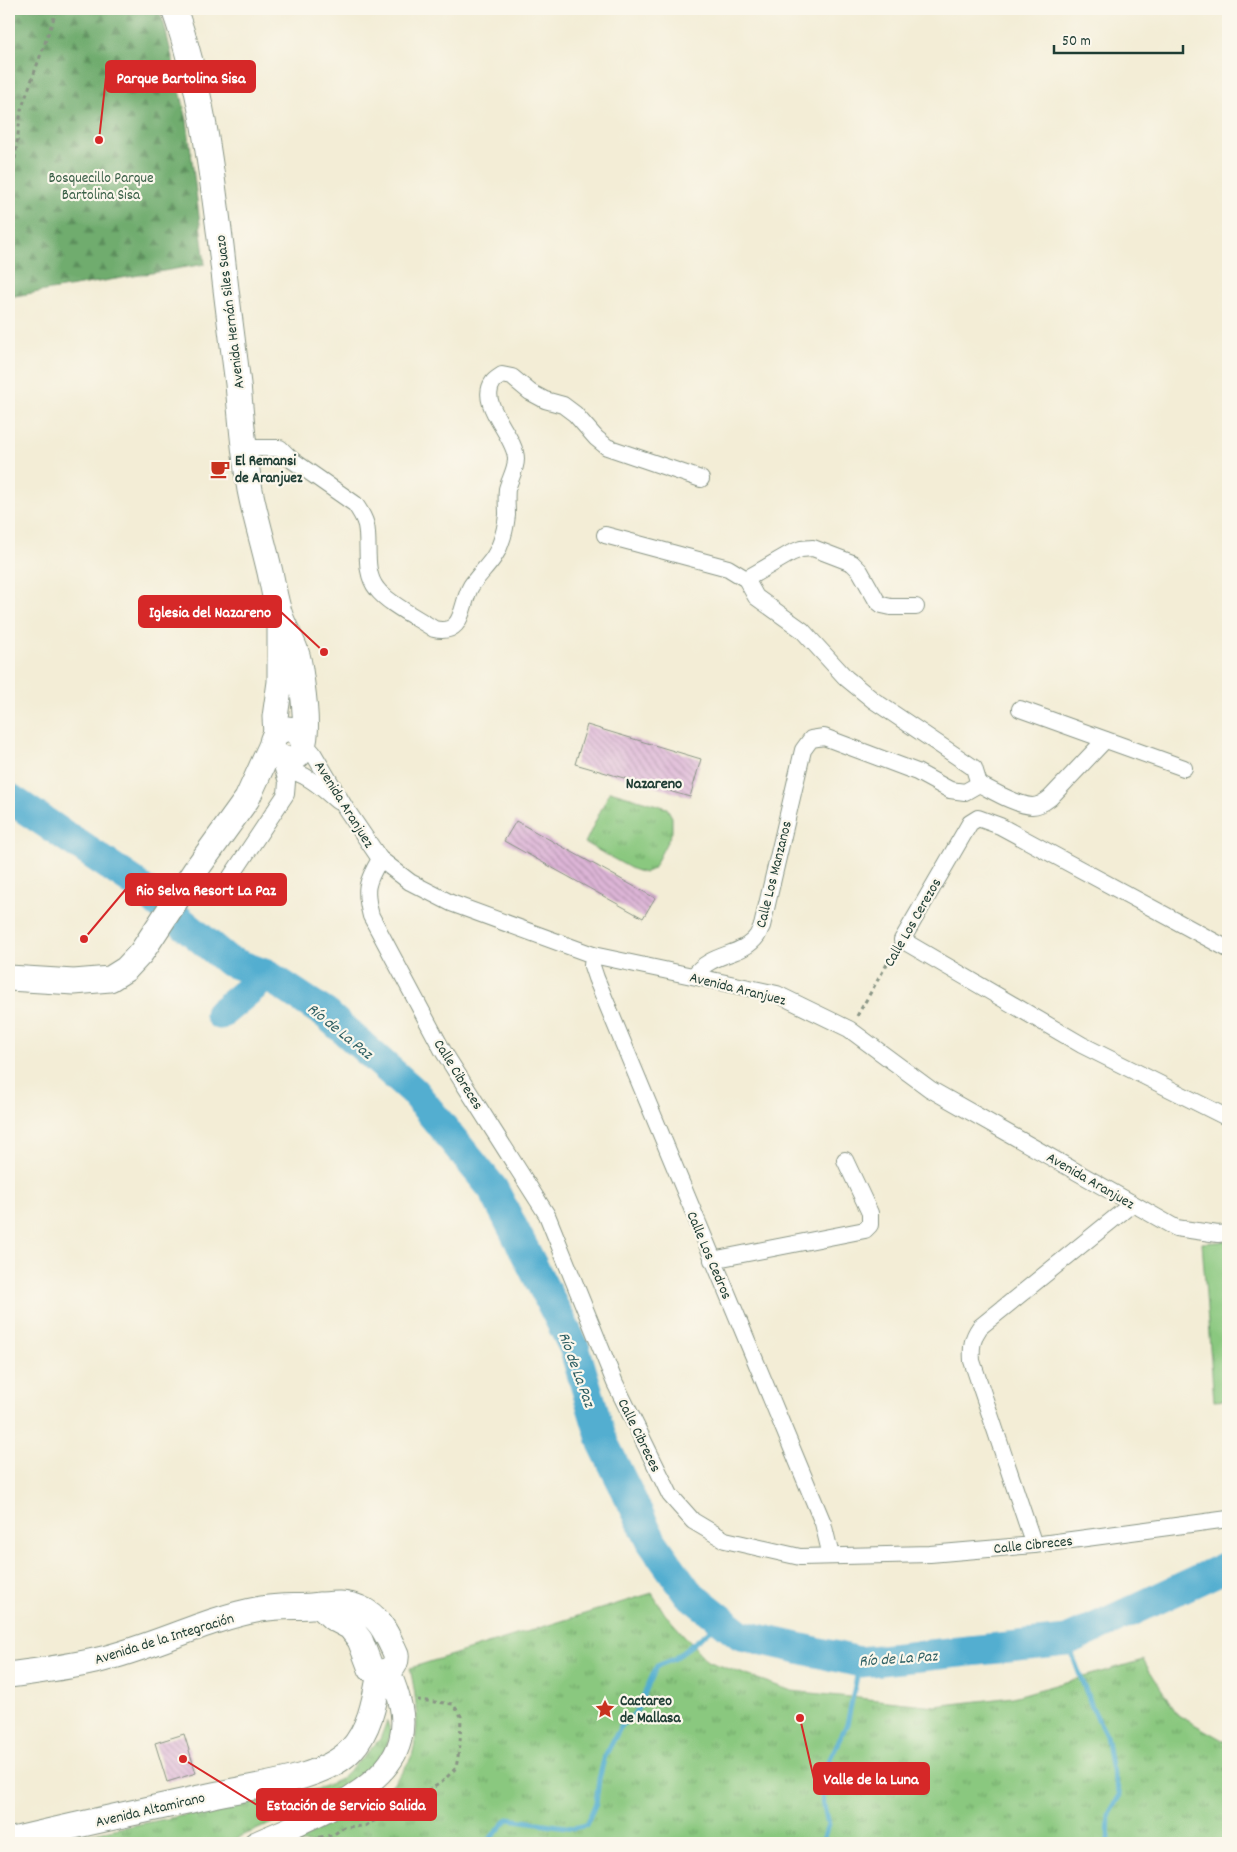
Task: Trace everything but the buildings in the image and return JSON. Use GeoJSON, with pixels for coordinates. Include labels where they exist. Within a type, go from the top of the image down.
{"type":"FeatureCollection","features":[{"type":"Feature","properties":{"kind":"main road","name":"Avenida Hernán Siles Suazo"},"geometry":{"type":"LineString","coordinates":[[174,9],[183,33],[203,122],[214,194],[250,489],[280,617],[297,654],[305,702],[306,728],[295,756]]}},
{"type":"Feature","properties":{"kind":"main road","name":"Avenida Hernán Siles Suazo"},"geometry":{"type":"LineString","coordinates":[[274,739],[280,682],[280,617]]}},
{"type":"Feature","properties":{"kind":"main road"},"geometry":{"type":"LineString","coordinates":[[9,978],[74,982],[110,979],[126,969],[141,952],[195,871],[247,799],[274,739],[280,731],[290,729],[299,733],[295,756],[247,799]]}},
{"type":"Feature","properties":{"kind":"main road","name":"Avenida de la Integración"},"geometry":{"type":"LineString","coordinates":[[9,1675],[98,1660],[222,1619],[262,1609],[320,1605],[333,1618],[350,1627],[382,1663],[400,1698],[402,1716],[401,1740],[394,1756],[383,1772],[362,1790],[314,1817],[255,1843]]}},
{"type":"Feature","properties":{"kind":"main road","name":"Avenida Altamirano"},"geometry":{"type":"LineString","coordinates":[[9,1841],[240,1788],[296,1779],[328,1766],[351,1751],[362,1736],[373,1705],[382,1663]]}},
{"type":"Feature","properties":{"kind":"street"},"geometry":{"type":"LineString","coordinates":[[245,448],[280,448],[292,460],[355,504],[362,514],[366,526],[369,567],[376,589],[385,598],[434,629],[444,631],[452,628],[459,621],[471,586],[493,559],[501,544],[506,518],[507,491],[516,462],[515,448],[492,408],[488,394],[493,382],[502,375],[512,377],[530,392],[545,400],[562,405],[575,414],[596,438],[607,447],[701,479]]}},
{"type":"Feature","properties":{"kind":"street"},"geometry":{"type":"LineString","coordinates":[[605,535],[728,568],[746,578],[756,597],[802,630],[846,678],[873,700],[974,768],[979,784],[1021,803],[1032,806],[1041,804],[1050,798],[1105,740]]}},
{"type":"Feature","properties":{"kind":"street"},"geometry":{"type":"LineString","coordinates":[[746,578],[791,553],[801,549],[813,548],[852,563],[860,571],[877,601],[882,605],[916,607]]}},
{"type":"Feature","properties":{"kind":"street"},"geometry":{"type":"LineString","coordinates":[[1020,709],[1184,768]]}},
{"type":"Feature","properties":{"kind":"street","name":"Calle Los Manzanos"},"geometry":{"type":"LineString","coordinates":[[694,976],[708,962],[745,946],[756,937],[762,926],[803,750],[810,739],[824,737],[917,772],[950,790],[965,792],[979,784]]}},
{"type":"Feature","properties":{"kind":"street","name":"Avenida Aranjuez"},"geometry":{"type":"LineString","coordinates":[[295,756],[313,753],[346,810],[380,859],[410,882],[450,903],[592,954],[777,994],[849,1030],[930,1089],[1176,1228],[1218,1234],[1228,1233]]}},
{"type":"Feature","properties":{"kind":"street"},"geometry":{"type":"LineString","coordinates":[[295,756],[293,770],[307,777],[346,810]]}},
{"type":"Feature","properties":{"kind":"street"},"geometry":{"type":"LineString","coordinates":[[222,890],[286,794],[287,782],[295,756]]}},
{"type":"Feature","properties":{"kind":"street","name":"Calle Los Cerezos"},"geometry":{"type":"LineString","coordinates":[[902,940],[970,823],[978,818],[1000,826],[1228,949]]}},
{"type":"Feature","properties":{"kind":"street","name":"Calle Cibreces"},"geometry":{"type":"LineString","coordinates":[[380,859],[369,878],[366,896],[371,916],[443,1050],[547,1215],[615,1383],[670,1495],[693,1521],[725,1540],[800,1557],[930,1554],[1034,1545],[1228,1519]]}},
{"type":"Feature","properties":{"kind":"street"},"geometry":{"type":"LineString","coordinates":[[902,940],[1082,1045],[1228,1118]]}},
{"type":"Feature","properties":{"kind":"street","name":"Calle Los Cedros"},"geometry":{"type":"LineString","coordinates":[[592,954],[592,966],[596,978],[823,1523],[831,1556]]}},
{"type":"Feature","properties":{"kind":"street"},"geometry":{"type":"LineString","coordinates":[[712,1260],[865,1230],[870,1224],[870,1213],[844,1160]]}},
{"type":"Feature","properties":{"kind":"street"},"geometry":{"type":"LineString","coordinates":[[1034,1545],[972,1361],[974,1335],[980,1327],[1132,1204]]}},
{"type":"Feature","properties":{"kind":"path"},"geometry":{"type":"LineString","coordinates":[[12,183],[21,110],[57,9]]}},
{"type":"Feature","properties":{"kind":"path","name":"Calle Los Cerezos"},"geometry":{"type":"LineString","coordinates":[[849,1030],[902,940]]}},
{"type":"Feature","properties":{"kind":"path"},"geometry":{"type":"LineString","coordinates":[[314,1843],[320,1837],[334,1835],[344,1827],[365,1826],[441,1783],[456,1768],[460,1745],[461,1716],[453,1704],[400,1698]]}},
{"type":"Feature","properties":{"kind":"green space","name":"Bosquecillo Parque Bartolina Sisa"},"geometry":{"type":"Polygon","coordinates":[[[9,9],[158,9],[164,23],[187,120],[205,264],[9,297],[9,9]]]}},
{"type":"Feature","properties":{"kind":"green space"},"geometry":{"type":"Polygon","coordinates":[[[610,791],[667,808],[672,817],[672,832],[653,869],[644,873],[632,869],[585,843],[610,791]]]}},
{"type":"Feature","properties":{"kind":"green space"},"geometry":{"type":"Polygon","coordinates":[[[1228,1241],[1228,1400],[1214,1401],[1202,1243],[1228,1241]]]}},
{"type":"Feature","properties":{"kind":"green space"},"geometry":{"type":"Polygon","coordinates":[[[652,1593],[665,1614],[707,1661],[792,1691],[935,1706],[1013,1697],[1143,1660],[1178,1715],[1228,1743],[1228,1843],[281,1843],[333,1822],[367,1805],[395,1781],[411,1757],[415,1742],[416,1710],[410,1668],[652,1593]]]}},
{"type":"Feature","properties":{"kind":"green space"},"geometry":{"type":"Polygon","coordinates":[[[387,1721],[391,1733],[385,1750],[372,1765],[345,1786],[304,1809],[226,1843],[43,1843],[318,1789],[340,1779],[364,1756],[380,1739],[387,1721]]]}},
{"type":"Feature","properties":{"kind":"waterway","name":"Río de La Paz"},"geometry":{"type":"LineString","coordinates":[[9,798],[131,880],[228,961],[267,975],[326,1014],[413,1091],[493,1189],[574,1347],[603,1443],[652,1542],[688,1593],[741,1635],[860,1662],[1067,1641],[1228,1566]]}},
{"type":"Feature","properties":{"kind":"waterway"},"geometry":{"type":"LineString","coordinates":[[220,1014],[267,975]]}},
{"type":"Feature","properties":{"kind":"waterway"},"geometry":{"type":"LineString","coordinates":[[486,1843],[508,1819],[574,1828],[586,1825],[596,1803],[599,1779],[605,1756],[620,1728],[636,1712],[657,1666],[674,1659],[722,1621]]}},
{"type":"Feature","properties":{"kind":"waterway"},"geometry":{"type":"LineString","coordinates":[[1067,1641],[1092,1707],[1106,1735],[1111,1766],[1120,1795],[1109,1814],[1108,1843]]}},
{"type":"Feature","properties":{"kind":"waterway"},"geometry":{"type":"LineString","coordinates":[[822,1843],[828,1825],[819,1781],[847,1724],[860,1662]]}},
{"type":"Feature","properties":{"kind":"place","name":"Parque Bartolina Sisa"},"geometry":{"type":"Point","coordinates":[99,140]}},
{"type":"Feature","properties":{"kind":"place","name":"El Remansi de Aranjuez"},"geometry":{"type":"Point","coordinates":[220,469]}},
{"type":"Feature","properties":{"kind":"place","name":"Iglesia del Nazareno"},"geometry":{"type":"Point","coordinates":[324,652]}},
{"type":"Feature","properties":{"kind":"place","name":"Rio Selva Resort La Paz"},"geometry":{"type":"Point","coordinates":[84,939]}},
{"type":"Feature","properties":{"kind":"place","name":"Cactareo de Mallasa"},"geometry":{"type":"Point","coordinates":[605,1709]}},
{"type":"Feature","properties":{"kind":"place","name":"Valle de la Luna"},"geometry":{"type":"Point","coordinates":[800,1718]}},
{"type":"Feature","properties":{"kind":"place","name":"Estación de Servicio Salida"},"geometry":{"type":"Point","coordinates":[183,1759]}},
{"type":"Feature","properties":{"kind":"district","name":"Nazareno"},"geometry":{"type":"Point","coordinates":[654,782]}}]}
